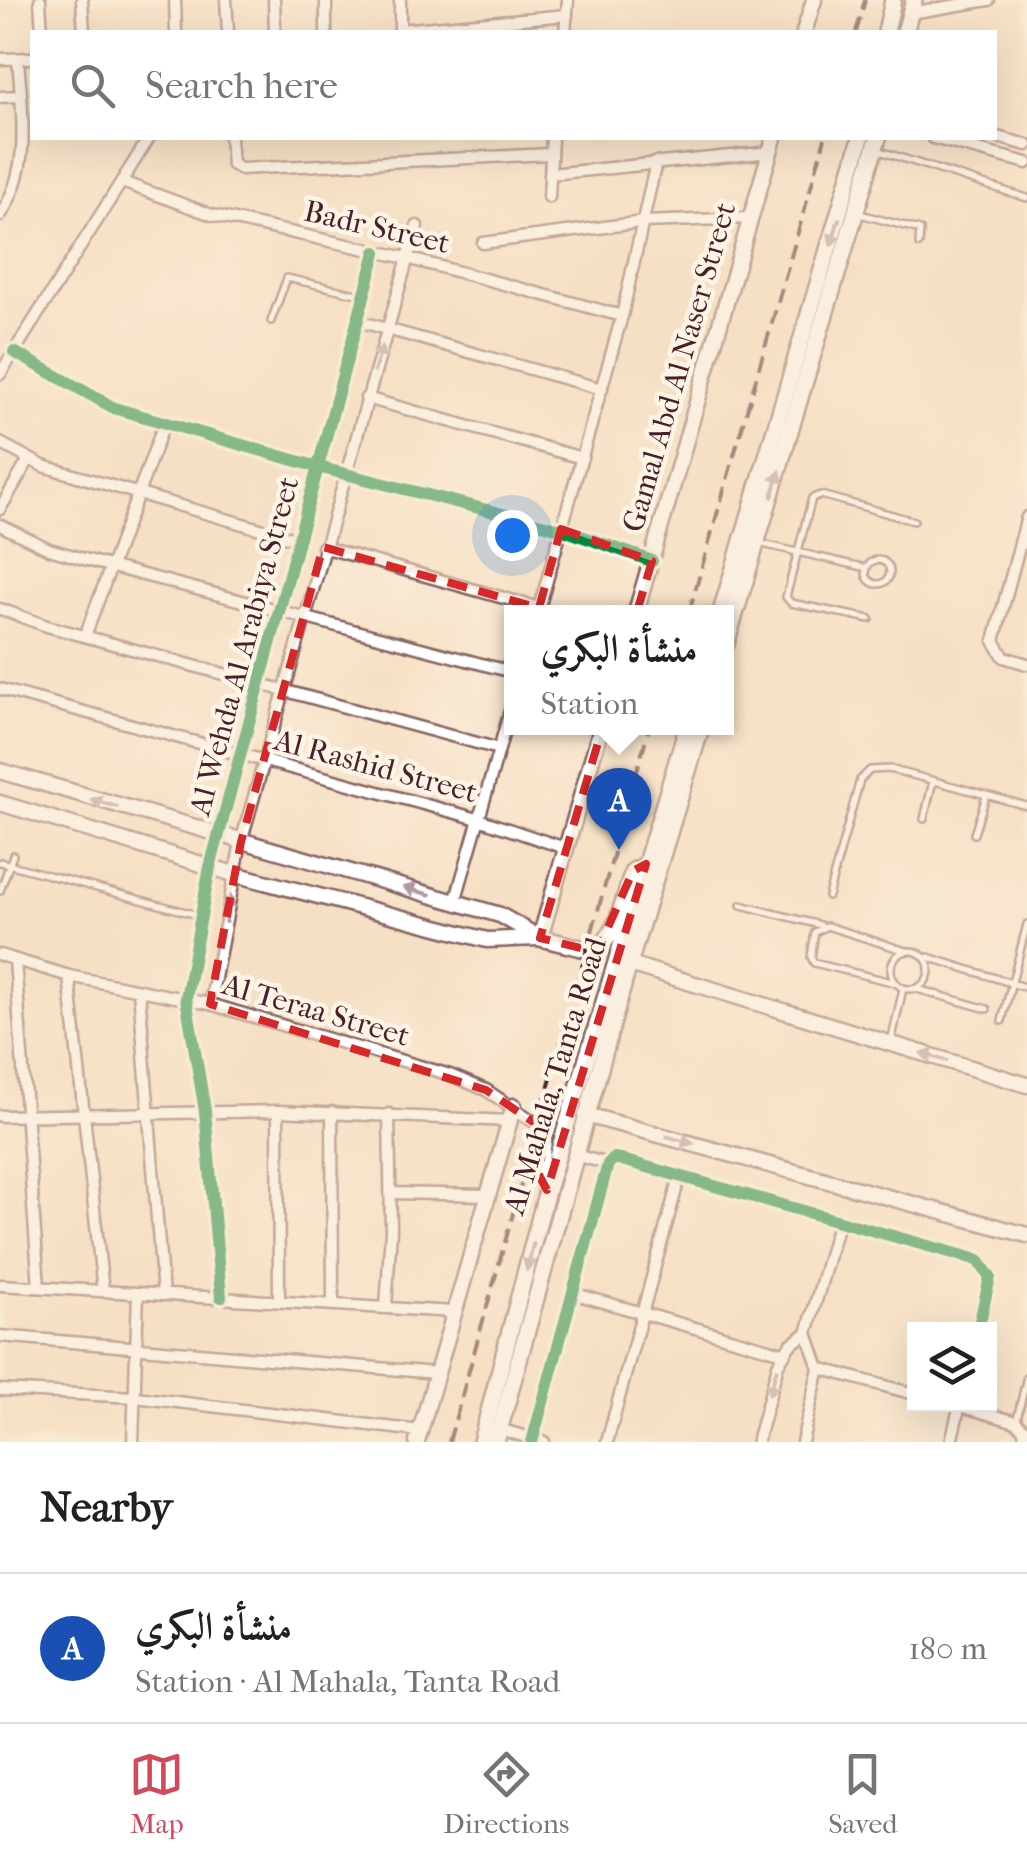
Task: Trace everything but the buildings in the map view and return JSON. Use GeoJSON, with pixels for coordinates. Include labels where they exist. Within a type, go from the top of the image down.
{"type":"FeatureCollection","features":[{"type":"Feature","properties":{"kind":"main road"},"geometry":{"type":"LineString","coordinates":[[886,30],[893,0]]}},
{"type":"Feature","properties":{"kind":"main road"},"geometry":{"type":"LineString","coordinates":[[723,605],[860,140]]}},
{"type":"Feature","properties":{"kind":"main road"},"geometry":{"type":"LineString","coordinates":[[734,619],[859,214],[876,143]]}},
{"type":"Feature","properties":{"kind":"main road","name":"Al Mahala, Tanta Road"},"geometry":{"type":"LineString","coordinates":[[482,1442],[547,1190],[685,735]]}},
{"type":"Feature","properties":{"kind":"main road","name":"Al Mahala, Tanta Road"},"geometry":{"type":"LineString","coordinates":[[498,1436],[629,964],[699,735]]}},
{"type":"Feature","properties":{"kind":"main road"},"geometry":{"type":"LineString","coordinates":[[540,938],[594,951],[602,946],[610,937],[634,871],[646,864]]}},
{"type":"Feature","properties":{"kind":"street"},"geometry":{"type":"LineString","coordinates":[[40,0],[42,30]]}},
{"type":"Feature","properties":{"kind":"street"},"geometry":{"type":"LineString","coordinates":[[82,0],[84,30]]}},
{"type":"Feature","properties":{"kind":"street"},"geometry":{"type":"LineString","coordinates":[[175,0],[176,30]]}},
{"type":"Feature","properties":{"kind":"street"},"geometry":{"type":"LineString","coordinates":[[226,0],[228,30]]}},
{"type":"Feature","properties":{"kind":"street"},"geometry":{"type":"LineString","coordinates":[[274,0],[275,30]]}},
{"type":"Feature","properties":{"kind":"street"},"geometry":{"type":"LineString","coordinates":[[326,0],[326,30]]}},
{"type":"Feature","properties":{"kind":"street"},"geometry":{"type":"LineString","coordinates":[[400,0],[400,30]]}},
{"type":"Feature","properties":{"kind":"street"},"geometry":{"type":"LineString","coordinates":[[565,30],[568,0]]}},
{"type":"Feature","properties":{"kind":"street"},"geometry":{"type":"LineString","coordinates":[[805,30],[814,0]]}},
{"type":"Feature","properties":{"kind":"street"},"geometry":{"type":"LineString","coordinates":[[912,7],[988,0]]}},
{"type":"Feature","properties":{"kind":"street"},"geometry":{"type":"LineString","coordinates":[[410,30],[567,14]]}},
{"type":"Feature","properties":{"kind":"street"},"geometry":{"type":"LineString","coordinates":[[0,59],[30,58]]}},
{"type":"Feature","properties":{"kind":"street"},"geometry":{"type":"LineString","coordinates":[[0,216],[13,197],[22,165],[18,59]]}},
{"type":"Feature","properties":{"kind":"street"},"geometry":{"type":"LineString","coordinates":[[0,97],[20,96]]}},
{"type":"Feature","properties":{"kind":"street"},"geometry":{"type":"LineString","coordinates":[[997,137],[1027,145]]}},
{"type":"Feature","properties":{"kind":"street"},"geometry":{"type":"LineString","coordinates":[[0,374],[149,140]]}},
{"type":"Feature","properties":{"kind":"street"},"geometry":{"type":"LineString","coordinates":[[230,140],[232,164],[240,169],[551,154]]}},
{"type":"Feature","properties":{"kind":"street"},"geometry":{"type":"LineString","coordinates":[[549,197],[552,140]]}},
{"type":"Feature","properties":{"kind":"street"},"geometry":{"type":"LineString","coordinates":[[941,140],[1027,163]]}},
{"type":"Feature","properties":{"kind":"street"},"geometry":{"type":"LineString","coordinates":[[550,174],[772,145]]}},
{"type":"Feature","properties":{"kind":"street","name":"Gamal Abd Al Naser Street"},"geometry":{"type":"LineString","coordinates":[[638,605],[772,145]]}},
{"type":"Feature","properties":{"kind":"street"},"geometry":{"type":"LineString","coordinates":[[539,605],[622,316],[656,162]]}},
{"type":"Feature","properties":{"kind":"street","name":"Badr Street"},"geometry":{"type":"LineString","coordinates":[[122,182],[212,215],[408,258],[622,316]]}},
{"type":"Feature","properties":{"kind":"street"},"geometry":{"type":"LineString","coordinates":[[482,243],[643,222],[750,218]]}},
{"type":"Feature","properties":{"kind":"street","name":"Al Wehda Al Arabiya Street"},"geometry":{"type":"LineString","coordinates":[[210,1004],[241,842],[417,226]]}},
{"type":"Feature","properties":{"kind":"street","name":"Al Wehda Al Arabiya Street"},"geometry":{"type":"LineString","coordinates":[[221,1297],[205,1111],[186,998],[210,867],[376,252]]}},
{"type":"Feature","properties":{"kind":"street"},"geometry":{"type":"LineString","coordinates":[[358,321],[602,388]]}},
{"type":"Feature","properties":{"kind":"street"},"geometry":{"type":"LineString","coordinates":[[14,352],[97,401],[164,424],[561,529],[652,561]]}},
{"type":"Feature","properties":{"kind":"street"},"geometry":{"type":"LineString","coordinates":[[366,398],[582,458]]}},
{"type":"Feature","properties":{"kind":"street"},"geometry":{"type":"LineString","coordinates":[[86,636],[108,566],[164,424]]}},
{"type":"Feature","properties":{"kind":"street"},"geometry":{"type":"LineString","coordinates":[[0,444],[28,460],[298,540]]}},
{"type":"Feature","properties":{"kind":"street"},"geometry":{"type":"LineString","coordinates":[[0,509],[28,460]]}},
{"type":"Feature","properties":{"kind":"street"},"geometry":{"type":"LineString","coordinates":[[1027,517],[994,641],[1004,657],[1027,664]]}},
{"type":"Feature","properties":{"kind":"street"},"geometry":{"type":"LineString","coordinates":[[0,525],[49,549],[108,566],[504,670]]}},
{"type":"Feature","properties":{"kind":"street"},"geometry":{"type":"LineString","coordinates":[[324,547],[521,605]]}},
{"type":"Feature","properties":{"kind":"street"},"geometry":{"type":"LineString","coordinates":[[0,609],[499,748]]}},
{"type":"Feature","properties":{"kind":"street","name":"Al Rashid Street"},"geometry":{"type":"LineString","coordinates":[[0,689],[478,819],[565,848]]}},
{"type":"Feature","properties":{"kind":"street"},"geometry":{"type":"LineString","coordinates":[[455,902],[504,731]]}},
{"type":"Feature","properties":{"kind":"street"},"geometry":{"type":"LineString","coordinates":[[540,938],[599,735]]}},
{"type":"Feature","properties":{"kind":"street"},"geometry":{"type":"LineString","coordinates":[[0,771],[500,914],[540,938]]}},
{"type":"Feature","properties":{"kind":"street"},"geometry":{"type":"LineString","coordinates":[[0,803],[234,874],[486,940],[540,938]]}},
{"type":"Feature","properties":{"kind":"street","name":"Al Teraa Street"},"geometry":{"type":"LineString","coordinates":[[0,955],[70,976],[210,1004],[450,1075],[544,1131],[540,1175],[547,1190]]}},
{"type":"Feature","properties":{"kind":"street"},"geometry":{"type":"LineString","coordinates":[[15,960],[39,1287]]}},
{"type":"Feature","properties":{"kind":"street"},"geometry":{"type":"LineString","coordinates":[[629,964],[1027,1085]]}},
{"type":"Feature","properties":{"kind":"street"},"geometry":{"type":"LineString","coordinates":[[70,976],[104,1291]]}},
{"type":"Feature","properties":{"kind":"street"},"geometry":{"type":"LineString","coordinates":[[139,990],[163,1294]]}},
{"type":"Feature","properties":{"kind":"street"},"geometry":{"type":"LineString","coordinates":[[0,1116],[205,1111],[512,1114],[419,1437],[135,1397],[0,1390]]}},
{"type":"Feature","properties":{"kind":"street"},"geometry":{"type":"LineString","coordinates":[[278,1111],[280,1299]]}},
{"type":"Feature","properties":{"kind":"street"},"geometry":{"type":"LineString","coordinates":[[332,1112],[334,1302]]}},
{"type":"Feature","properties":{"kind":"street"},"geometry":{"type":"LineString","coordinates":[[386,1307],[391,1193],[389,1114]]}},
{"type":"Feature","properties":{"kind":"street"},"geometry":{"type":"LineString","coordinates":[[586,1115],[1027,1234]]}},
{"type":"Feature","properties":{"kind":"street"},"geometry":{"type":"LineString","coordinates":[[574,1156],[608,1164]]}},
{"type":"Feature","properties":{"kind":"street"},"geometry":{"type":"LineString","coordinates":[[498,1436],[536,1441],[608,1164],[618,1157],[982,1263],[990,1277],[980,1322]]}},
{"type":"Feature","properties":{"kind":"street"},"geometry":{"type":"LineString","coordinates":[[606,1442],[680,1175]]}},
{"type":"Feature","properties":{"kind":"street"},"geometry":{"type":"LineString","coordinates":[[391,1193],[488,1195]]}},
{"type":"Feature","properties":{"kind":"street"},"geometry":{"type":"LineString","coordinates":[[802,1442],[820,1368],[807,1334],[839,1220]]}},
{"type":"Feature","properties":{"kind":"street"},"geometry":{"type":"LineString","coordinates":[[0,1284],[454,1312]]}},
{"type":"Feature","properties":{"kind":"street"},"geometry":{"type":"LineString","coordinates":[[133,1442],[138,1293]]}},
{"type":"Feature","properties":{"kind":"street"},"geometry":{"type":"LineString","coordinates":[[572,1293],[783,1352]]}},
{"type":"Feature","properties":{"kind":"street"},"geometry":{"type":"LineString","coordinates":[[757,1442],[783,1352],[807,1334]]}},
{"type":"Feature","properties":{"kind":"street"},"geometry":{"type":"LineString","coordinates":[[0,1336],[436,1374]]}},
{"type":"Feature","properties":{"kind":"street"},"geometry":{"type":"LineString","coordinates":[[820,1368],[907,1392]]}},
{"type":"Feature","properties":{"kind":"street"},"geometry":{"type":"LineString","coordinates":[[951,1442],[957,1412]]}},
{"type":"Feature","properties":{"kind":"street"},"geometry":{"type":"LineString","coordinates":[[982,1412],[1016,1422],[1024,1429],[1024,1442]]}},
{"type":"Feature","properties":{"kind":"lane"},"geometry":{"type":"LineString","coordinates":[[876,143],[1027,198]]}},
{"type":"Feature","properties":{"kind":"lane"},"geometry":{"type":"LineString","coordinates":[[859,214],[920,230],[919,244]]}},
{"type":"Feature","properties":{"kind":"lane"},"geometry":{"type":"LineString","coordinates":[[271,322],[282,283],[290,277],[364,296]]}},
{"type":"Feature","properties":{"kind":"lane"},"geometry":{"type":"LineString","coordinates":[[870,619],[788,600],[810,501],[818,494],[914,520]]}},
{"type":"Feature","properties":{"kind":"lane"},"geometry":{"type":"LineString","coordinates":[[758,543],[867,568],[882,560],[890,574],[884,582],[875,583],[868,578],[867,568]]}},
{"type":"Feature","properties":{"kind":"lane"},"geometry":{"type":"LineString","coordinates":[[828,896],[864,774],[884,767],[1027,806]]}},
{"type":"Feature","properties":{"kind":"lane"},"geometry":{"type":"LineString","coordinates":[[924,819],[934,781]]}},
{"type":"Feature","properties":{"kind":"lane"},"geometry":{"type":"LineString","coordinates":[[974,834],[986,796]]}},
{"type":"Feature","properties":{"kind":"lane"},"geometry":{"type":"LineString","coordinates":[[0,891],[13,856]]}},
{"type":"Feature","properties":{"kind":"lane"},"geometry":{"type":"LineString","coordinates":[[0,862],[201,916]]}},
{"type":"Feature","properties":{"kind":"lane"},"geometry":{"type":"LineString","coordinates":[[741,905],[1027,988]]}},
{"type":"Feature","properties":{"kind":"lane"},"geometry":{"type":"LineString","coordinates":[[1002,1021],[1027,924]]}},
{"type":"Feature","properties":{"kind":"lane"},"geometry":{"type":"LineString","coordinates":[[823,926],[816,932],[811,957],[814,964],[987,1009]]}},
{"type":"Feature","properties":{"kind":"lane"},"geometry":{"type":"LineString","coordinates":[[896,983],[892,964],[906,951]]}},
{"type":"Feature","properties":{"kind":"lane"},"geometry":{"type":"LineString","coordinates":[[914,989],[929,976],[925,957]]}},
{"type":"Feature","properties":{"kind":"lane"},"geometry":{"type":"LineString","coordinates":[[891,1044],[903,988]]}},
{"type":"Feature","properties":{"kind":"lane"},"geometry":{"type":"LineString","coordinates":[[1016,1422],[1027,1376]]}},
{"type":"Feature","properties":{"kind":"highlighted area"},"geometry":{"type":"Polygon","coordinates":[[[561,529],[652,561],[540,938],[597,952],[633,871],[646,864],[547,1190],[539,1175],[545,1130],[486,1090],[210,1004],[241,842],[323,547],[539,608],[561,529]]]}},
{"type":"Feature","properties":{"kind":"railway"},"geometry":{"type":"LineString","coordinates":[[857,30],[865,0]]}},
{"type":"Feature","properties":{"kind":"railway"},"geometry":{"type":"LineString","coordinates":[[691,605],[824,140]]}},
{"type":"Feature","properties":{"kind":"railway"},"geometry":{"type":"LineString","coordinates":[[449,1442],[647,735]]}},
{"type":"Feature","properties":{"kind":"cycle path"},"geometry":{"type":"LineString","coordinates":[[221,1297],[205,1111],[186,998],[210,867],[376,252]]}},
{"type":"Feature","properties":{"kind":"cycle path"},"geometry":{"type":"LineString","coordinates":[[14,352],[114,408],[318,467],[561,529],[652,561]]}},
{"type":"Feature","properties":{"kind":"cycle path"},"geometry":{"type":"LineString","coordinates":[[532,1442],[608,1164],[615,1158],[978,1260],[990,1277],[980,1322]]}},
{"type":"Feature","properties":{"kind":"place","name":"منشأة البكري"},"geometry":{"type":"Point","coordinates":[619,850]}}]}
